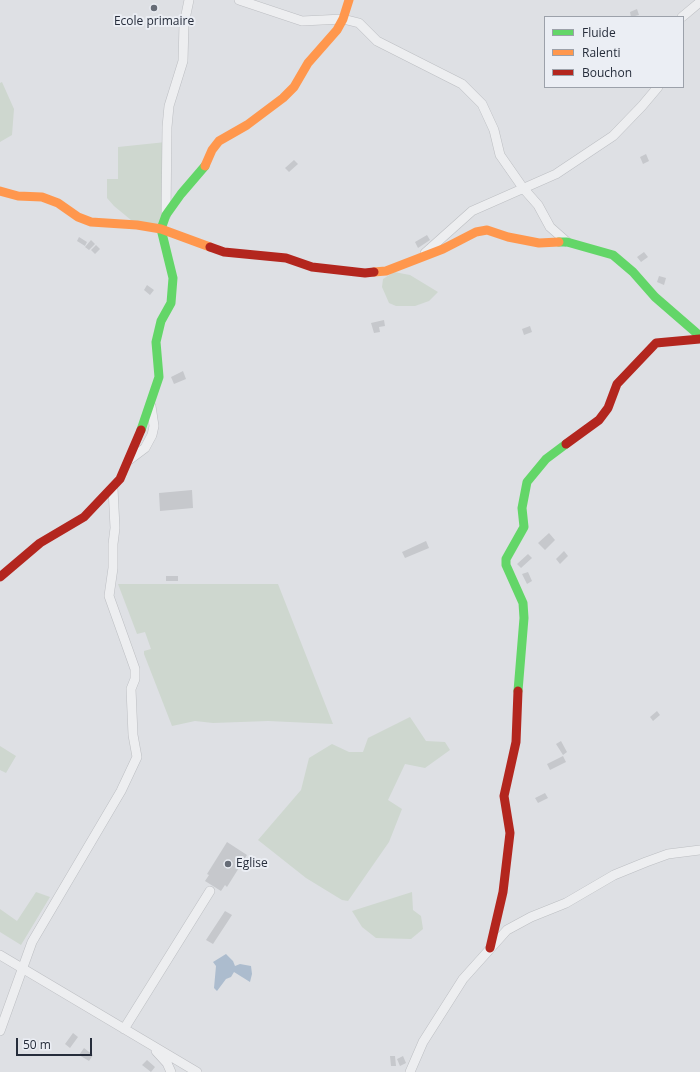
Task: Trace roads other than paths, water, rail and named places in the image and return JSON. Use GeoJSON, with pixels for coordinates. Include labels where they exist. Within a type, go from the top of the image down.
{"type":"FeatureCollection","features":[{"type":"Feature","properties":{"kind":"street"},"geometry":{"type":"LineString","coordinates":[[166,215],[167,127],[169,106],[183,60],[184,24],[189,0]]}},
{"type":"Feature","properties":{"kind":"street"},"geometry":{"type":"LineString","coordinates":[[240,0],[302,21],[343,19],[359,23],[377,41],[462,84],[482,104],[494,130],[500,155],[523,188],[538,205],[550,227],[567,242]]}},
{"type":"Feature","properties":{"kind":"street"},"geometry":{"type":"LineString","coordinates":[[0,577],[40,544],[84,517],[120,479],[148,413],[150,402],[159,377],[156,342],[161,320],[171,303],[173,278],[165,251],[161,228],[166,215],[181,194],[205,167],[212,150],[219,141],[247,126],[283,98],[294,87],[308,63],[337,30],[343,19],[349,0]]}},
{"type":"Feature","properties":{"kind":"street"},"geometry":{"type":"LineString","coordinates":[[683,16],[700,2]]}},
{"type":"Feature","properties":{"kind":"street"},"geometry":{"type":"LineString","coordinates":[[419,257],[442,239],[472,211],[556,174],[613,136],[657,88]]}},
{"type":"Feature","properties":{"kind":"street"},"geometry":{"type":"LineString","coordinates":[[0,191],[18,196],[42,197],[58,203],[78,217],[91,222],[161,228],[224,252],[286,258],[312,267],[365,273],[386,271],[443,249],[476,232],[487,230],[508,237],[539,243],[567,242],[613,255],[633,272],[655,297],[700,337]]}},
{"type":"Feature","properties":{"kind":"street"},"geometry":{"type":"LineString","coordinates":[[490,948],[503,892],[510,833],[504,796],[516,742],[518,679],[523,640],[523,603],[506,565],[506,559],[524,527],[522,508],[527,482],[546,459],[599,420],[608,408],[617,384],[656,343],[700,337]]}},
{"type":"Feature","properties":{"kind":"street"},"geometry":{"type":"LineString","coordinates":[[0,1031],[32,942],[121,790],[137,757],[133,735],[131,689],[135,678],[135,669],[109,596],[113,568],[115,528],[113,488]]}},
{"type":"Feature","properties":{"kind":"street"},"geometry":{"type":"LineString","coordinates":[[410,1072],[423,1042],[463,979],[507,930],[531,917],[566,903],[614,875],[668,854],[700,850]]}},
{"type":"Feature","properties":{"kind":"street"},"geometry":{"type":"LineString","coordinates":[[124,1029],[210,892]]}},
{"type":"Feature","properties":{"kind":"street"},"geometry":{"type":"LineString","coordinates":[[0,955],[197,1072]]}},
{"type":"Feature","properties":{"kind":"street"},"geometry":{"type":"LineString","coordinates":[[150,1044],[167,1063],[171,1072]]}},
{"type":"Feature","properties":{"kind":"water"},"geometry":{"type":"Polygon","coordinates":[[[226,954],[233,961],[235,966],[240,964],[251,966],[252,974],[250,982],[234,972],[231,977],[226,979],[217,991],[214,988],[216,966],[213,962],[226,954]]]}},
{"type":"Feature","properties":{"kind":"place","name":"Ecole primaire"},"geometry":{"type":"Point","coordinates":[154,8]}},
{"type":"Feature","properties":{"kind":"place","name":"Eglise"},"geometry":{"type":"Point","coordinates":[228,864]}}]}
